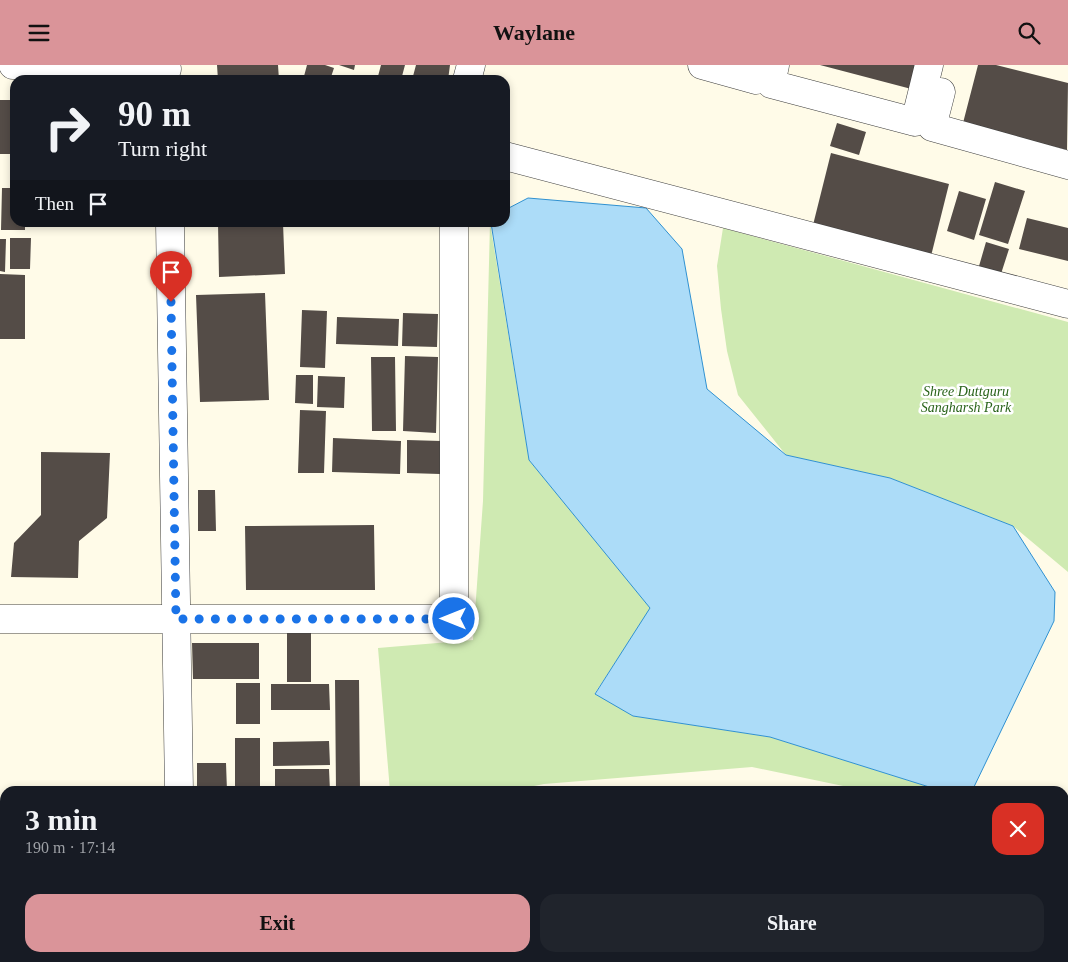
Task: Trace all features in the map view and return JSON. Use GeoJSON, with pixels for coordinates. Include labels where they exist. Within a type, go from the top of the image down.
{"type":"FeatureCollection","features":[{"type":"Feature","properties":{"kind":"street"},"geometry":{"type":"LineString","coordinates":[[13,65],[167,71]]}},
{"type":"Feature","properties":{"kind":"street"},"geometry":{"type":"LineString","coordinates":[[702,65],[756,80],[759,65]]}},
{"type":"Feature","properties":{"kind":"street"},"geometry":{"type":"LineString","coordinates":[[775,65],[770,84],[914,122],[930,65]]}},
{"type":"Feature","properties":{"kind":"street"},"geometry":{"type":"LineString","coordinates":[[947,65],[932,127],[1068,165]]}},
{"type":"Feature","properties":{"kind":"street"},"geometry":{"type":"LineString","coordinates":[[510,157],[1068,305]]}},
{"type":"Feature","properties":{"kind":"street"},"geometry":{"type":"LineString","coordinates":[[170,227],[179,786]]}},
{"type":"Feature","properties":{"kind":"street"},"geometry":{"type":"LineString","coordinates":[[0,619],[454,619],[454,227]]}},
{"type":"Feature","properties":{"kind":"green space"},"geometry":{"type":"Polygon","coordinates":[[[491,227],[529,460],[651,608],[595,693],[633,716],[770,737],[926,786],[843,786],[752,767],[534,786],[390,786],[378,648],[473,640],[483,501],[491,227]]]}},
{"type":"Feature","properties":{"kind":"green space","name":"Shree Duttguru Sangharsh Park"},"geometry":{"type":"Polygon","coordinates":[[[723,228],[1068,322],[1068,572],[1013,526],[890,478],[786,455],[738,395],[727,351],[717,266],[723,228]]]}},
{"type":"Feature","properties":{"kind":"water"},"geometry":{"type":"Polygon","coordinates":[[[528,198],[646,208],[682,249],[707,389],[786,455],[890,478],[1013,526],[1055,592],[1054,621],[974,786],[926,786],[770,737],[633,716],[595,694],[650,608],[529,460],[492,227],[510,227],[510,207],[528,198]]]}},
{"type":"Feature","properties":{"kind":"building"},"geometry":{"type":"Polygon","coordinates":[[[217,65],[278,65],[279,75],[218,75],[217,65]]]}},
{"type":"Feature","properties":{"kind":"building"},"geometry":{"type":"Polygon","coordinates":[[[307,65],[325,65],[334,68],[332,75],[304,75],[307,65]]]}},
{"type":"Feature","properties":{"kind":"building"},"geometry":{"type":"Polygon","coordinates":[[[339,65],[355,65],[354,70],[339,65]]]}},
{"type":"Feature","properties":{"kind":"building"},"geometry":{"type":"Polygon","coordinates":[[[381,65],[405,65],[402,75],[378,75],[381,65]]]}},
{"type":"Feature","properties":{"kind":"building"},"geometry":{"type":"Polygon","coordinates":[[[416,65],[450,65],[449,75],[413,75],[416,65]]]}},
{"type":"Feature","properties":{"kind":"building"},"geometry":{"type":"Polygon","coordinates":[[[820,65],[926,65],[919,91],[820,65]]]}},
{"type":"Feature","properties":{"kind":"building"},"geometry":{"type":"Polygon","coordinates":[[[978,65],[996,65],[1068,83],[1067,150],[963,123],[978,65]]]}},
{"type":"Feature","properties":{"kind":"building"},"geometry":{"type":"Polygon","coordinates":[[[0,100],[10,100],[10,154],[0,154],[0,100]]]}},
{"type":"Feature","properties":{"kind":"building"},"geometry":{"type":"Polygon","coordinates":[[[837,123],[866,132],[859,155],[830,146],[837,123]]]}},
{"type":"Feature","properties":{"kind":"building"},"geometry":{"type":"Polygon","coordinates":[[[831,153],[949,184],[931,256],[813,225],[831,153]]]}},
{"type":"Feature","properties":{"kind":"building"},"geometry":{"type":"Polygon","coordinates":[[[995,182],[1025,191],[1008,244],[979,235],[995,182]]]}},
{"type":"Feature","properties":{"kind":"building"},"geometry":{"type":"Polygon","coordinates":[[[2,188],[10,188],[10,227],[25,227],[25,230],[1,230],[2,188]]]}},
{"type":"Feature","properties":{"kind":"building"},"geometry":{"type":"Polygon","coordinates":[[[959,191],[986,199],[974,240],[947,231],[959,191]]]}},
{"type":"Feature","properties":{"kind":"building"},"geometry":{"type":"Polygon","coordinates":[[[1027,218],[1068,228],[1068,261],[1019,249],[1027,218]]]}},
{"type":"Feature","properties":{"kind":"building"},"geometry":{"type":"Polygon","coordinates":[[[218,227],[283,227],[285,274],[219,277],[218,227]]]}},
{"type":"Feature","properties":{"kind":"building"},"geometry":{"type":"Polygon","coordinates":[[[10,238],[31,238],[30,269],[10,269],[10,238]]]}},
{"type":"Feature","properties":{"kind":"building"},"geometry":{"type":"Polygon","coordinates":[[[0,239],[6,239],[5,272],[0,271],[0,239]]]}},
{"type":"Feature","properties":{"kind":"building"},"geometry":{"type":"Polygon","coordinates":[[[986,242],[1009,249],[999,280],[977,273],[986,242]]]}},
{"type":"Feature","properties":{"kind":"building"},"geometry":{"type":"Polygon","coordinates":[[[0,274],[25,275],[25,339],[0,339],[0,274]]]}},
{"type":"Feature","properties":{"kind":"building"},"geometry":{"type":"Polygon","coordinates":[[[265,293],[269,400],[200,402],[196,295],[265,293]]]}},
{"type":"Feature","properties":{"kind":"building"},"geometry":{"type":"Polygon","coordinates":[[[302,310],[327,311],[325,368],[300,367],[302,310]]]}},
{"type":"Feature","properties":{"kind":"building"},"geometry":{"type":"Polygon","coordinates":[[[403,313],[438,314],[437,347],[402,346],[403,313]]]}},
{"type":"Feature","properties":{"kind":"building"},"geometry":{"type":"Polygon","coordinates":[[[337,317],[399,319],[398,346],[336,344],[337,317]]]}},
{"type":"Feature","properties":{"kind":"building"},"geometry":{"type":"Polygon","coordinates":[[[405,356],[438,357],[436,433],[403,431],[405,356]]]}},
{"type":"Feature","properties":{"kind":"building"},"geometry":{"type":"Polygon","coordinates":[[[371,357],[395,357],[396,431],[372,431],[371,357]]]}},
{"type":"Feature","properties":{"kind":"building"},"geometry":{"type":"Polygon","coordinates":[[[296,375],[313,375],[313,404],[295,403],[296,375]]]}},
{"type":"Feature","properties":{"kind":"building"},"geometry":{"type":"Polygon","coordinates":[[[318,376],[345,377],[344,408],[317,407],[318,376]]]}},
{"type":"Feature","properties":{"kind":"building"},"geometry":{"type":"Polygon","coordinates":[[[300,410],[326,411],[324,473],[298,473],[300,410]]]}},
{"type":"Feature","properties":{"kind":"building"},"geometry":{"type":"Polygon","coordinates":[[[333,438],[401,441],[400,474],[332,472],[333,438]]]}},
{"type":"Feature","properties":{"kind":"building"},"geometry":{"type":"Polygon","coordinates":[[[407,440],[441,441],[440,474],[407,473],[407,440]]]}},
{"type":"Feature","properties":{"kind":"building"},"geometry":{"type":"Polygon","coordinates":[[[41,452],[110,453],[107,518],[79,541],[78,578],[11,577],[14,543],[41,515],[41,452]]]}},
{"type":"Feature","properties":{"kind":"building"},"geometry":{"type":"Polygon","coordinates":[[[198,490],[215,490],[216,531],[198,531],[198,490]]]}},
{"type":"Feature","properties":{"kind":"building"},"geometry":{"type":"Polygon","coordinates":[[[374,525],[375,590],[246,590],[245,526],[374,525]]]}},
{"type":"Feature","properties":{"kind":"building"},"geometry":{"type":"Polygon","coordinates":[[[287,633],[311,633],[311,682],[287,682],[287,633]]]}},
{"type":"Feature","properties":{"kind":"building"},"geometry":{"type":"Polygon","coordinates":[[[192,643],[259,643],[259,679],[193,679],[192,643]]]}},
{"type":"Feature","properties":{"kind":"building"},"geometry":{"type":"Polygon","coordinates":[[[335,680],[359,680],[360,786],[336,786],[335,680]]]}},
{"type":"Feature","properties":{"kind":"building"},"geometry":{"type":"Polygon","coordinates":[[[236,683],[260,683],[260,724],[236,724],[236,683]]]}},
{"type":"Feature","properties":{"kind":"building"},"geometry":{"type":"Polygon","coordinates":[[[271,684],[329,684],[330,710],[271,710],[271,684]]]}},
{"type":"Feature","properties":{"kind":"building"},"geometry":{"type":"Polygon","coordinates":[[[235,738],[260,738],[260,786],[235,786],[235,738]]]}},
{"type":"Feature","properties":{"kind":"building"},"geometry":{"type":"Polygon","coordinates":[[[329,741],[330,765],[273,766],[273,742],[329,741]]]}},
{"type":"Feature","properties":{"kind":"building"},"geometry":{"type":"Polygon","coordinates":[[[197,763],[226,763],[227,786],[197,786],[197,763]]]}},
{"type":"Feature","properties":{"kind":"building"},"geometry":{"type":"Polygon","coordinates":[[[275,769],[329,769],[330,786],[275,786],[275,769]]]}},
{"type":"Feature","properties":{"kind":"route"},"geometry":{"type":"LineString","coordinates":[[171,302],[176,619],[454,619]]}}]}
